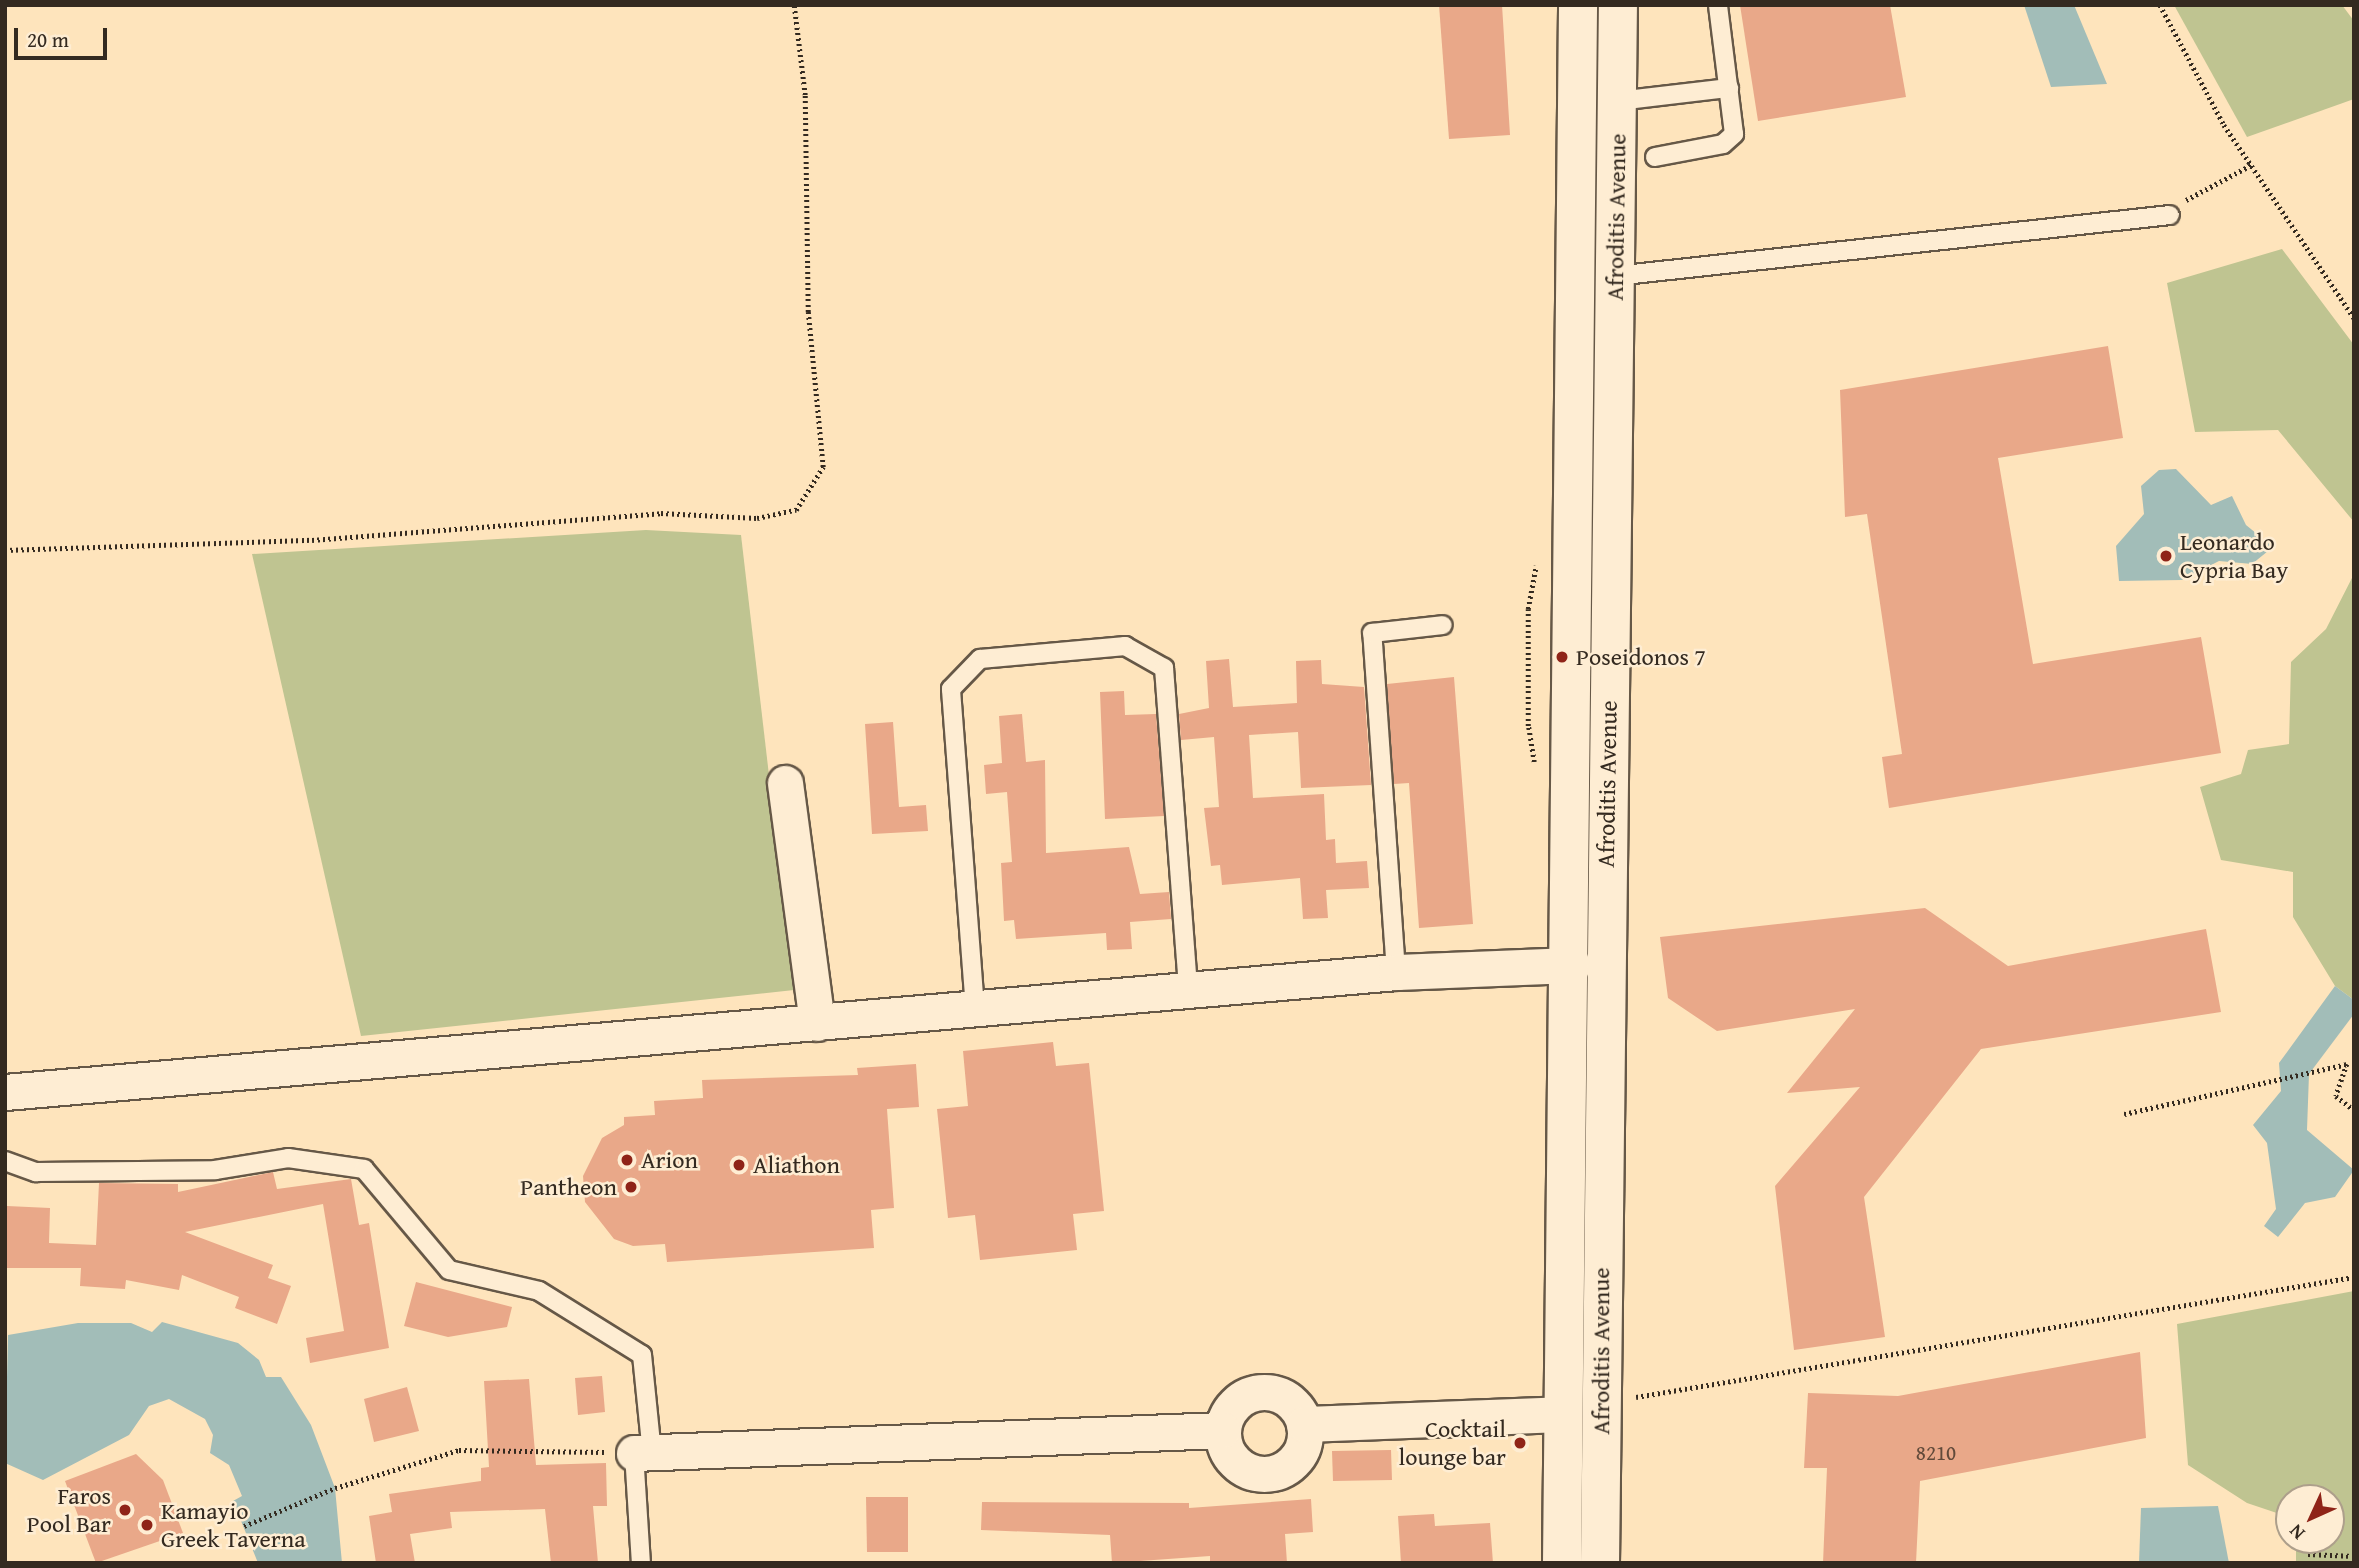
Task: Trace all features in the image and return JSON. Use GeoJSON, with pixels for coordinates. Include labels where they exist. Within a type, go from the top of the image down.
{"type":"FeatureCollection","features":[{"type":"Feature","properties":{"kind":"main road","name":"Afroditis Avenue"},"geometry":{"type":"LineString","coordinates":[[1562,1563],[1573,965],[1578,5]]}},
{"type":"Feature","properties":{"kind":"main road","name":"Afroditis Avenue"},"geometry":{"type":"LineString","coordinates":[[1600,1563],[1618,5]]}},
{"type":"Feature","properties":{"kind":"street"},"geometry":{"type":"LineString","coordinates":[[785,783],[817,1023]]}},
{"type":"Feature","properties":{"kind":"street"},"geometry":{"type":"LineString","coordinates":[[5,1092],[1396,972],[1573,965]]}},
{"type":"Feature","properties":{"kind":"street"},"geometry":{"type":"LineString","coordinates":[[1254,1392],[1289,1400],[1304,1424],[1298,1456],[1267,1474],[1233,1461],[1223,1430],[1233,1405],[1254,1392]]}},
{"type":"Feature","properties":{"kind":"street"},"geometry":{"type":"LineString","coordinates":[[1304,1424],[1563,1414]]}},
{"type":"Feature","properties":{"kind":"street"},"geometry":{"type":"LineString","coordinates":[[643,1453],[1223,1430]]}},
{"type":"Feature","properties":{"kind":"lane"},"geometry":{"type":"LineString","coordinates":[[1655,157],[1730,141],[1729,88],[1718,5]]}},
{"type":"Feature","properties":{"kind":"lane"},"geometry":{"type":"LineString","coordinates":[[1618,101],[1729,88]]}},
{"type":"Feature","properties":{"kind":"lane"},"geometry":{"type":"LineString","coordinates":[[1615,276],[2170,215]]}},
{"type":"Feature","properties":{"kind":"lane"},"geometry":{"type":"LineString","coordinates":[[1396,972],[1372,633],[1443,625]]}},
{"type":"Feature","properties":{"kind":"lane"},"geometry":{"type":"LineString","coordinates":[[975,1009],[951,689],[980,659],[1125,646],[1164,668],[1188,990]]}},
{"type":"Feature","properties":{"kind":"lane"},"geometry":{"type":"LineString","coordinates":[[5,1161],[36,1172],[215,1170],[288,1158],[363,1169],[449,1270],[539,1291],[642,1355],[641,1563]]}},
{"type":"Feature","properties":{"kind":"path"},"geometry":{"type":"LineString","coordinates":[[5,550],[312,540],[661,513],[757,518],[796,510],[822,467],[808,312],[805,95],[794,5]]}},
{"type":"Feature","properties":{"kind":"path"},"geometry":{"type":"LineString","coordinates":[[2160,5],[2253,164],[2354,318]]}},
{"type":"Feature","properties":{"kind":"path"},"geometry":{"type":"LineString","coordinates":[[2170,215],[2195,192],[2253,164]]}},
{"type":"Feature","properties":{"kind":"path"},"geometry":{"type":"LineString","coordinates":[[2124,1114],[2272,1077],[2347,1064],[2336,1096],[2354,1110]]}},
{"type":"Feature","properties":{"kind":"path"},"geometry":{"type":"LineString","coordinates":[[1600,1403],[2354,1278]]}},
{"type":"Feature","properties":{"kind":"path"},"geometry":{"type":"LineString","coordinates":[[244,1526],[335,1488],[459,1450],[643,1453]]}},
{"type":"Feature","properties":{"kind":"path"},"geometry":{"type":"LineString","coordinates":[[2308,1554],[2354,1556]]}},
{"type":"Feature","properties":{"kind":"green space"},"geometry":{"type":"Polygon","coordinates":[[[2174,5],[2342,5],[2354,21],[2354,99],[2247,137],[2174,5]]]}},
{"type":"Feature","properties":{"kind":"green space"},"geometry":{"type":"Polygon","coordinates":[[[2282,249],[2354,345],[2354,522],[2278,430],[2195,432],[2167,283],[2282,249]]]}},
{"type":"Feature","properties":{"kind":"green space"},"geometry":{"type":"Polygon","coordinates":[[[646,530],[741,535],[794,990],[361,1036],[252,554],[646,530]]]}},
{"type":"Feature","properties":{"kind":"green space"},"geometry":{"type":"Polygon","coordinates":[[[2354,574],[2354,1000],[2335,986],[2293,917],[2293,872],[2221,860],[2200,787],[2241,774],[2248,750],[2289,744],[2291,662],[2326,629],[2354,574]]]}},
{"type":"Feature","properties":{"kind":"green space"},"geometry":{"type":"Polygon","coordinates":[[[2354,1291],[2354,1563],[2296,1563],[2296,1554],[2345,1554],[2345,1484],[2275,1484],[2275,1512],[2247,1503],[2188,1465],[2177,1324],[2354,1291]]]}},
{"type":"Feature","properties":{"kind":"water"},"geometry":{"type":"Polygon","coordinates":[[[2024,5],[2074,5],[2107,84],[2051,87],[2024,5]]]}},
{"type":"Feature","properties":{"kind":"water"},"geometry":{"type":"Polygon","coordinates":[[[2176,469],[2211,505],[2232,496],[2246,525],[2273,547],[2252,564],[2219,561],[2182,580],[2119,581],[2116,546],[2144,514],[2141,486],[2159,470],[2176,469]]]}},
{"type":"Feature","properties":{"kind":"water"},"geometry":{"type":"Polygon","coordinates":[[[2335,986],[2354,1000],[2354,1014],[2309,1074],[2307,1130],[2354,1170],[2335,1197],[2305,1203],[2278,1237],[2264,1226],[2276,1209],[2267,1143],[2253,1125],[2281,1091],[2279,1063],[2335,986]]]}},
{"type":"Feature","properties":{"kind":"water"},"geometry":{"type":"Polygon","coordinates":[[[162,1322],[238,1343],[259,1360],[266,1377],[281,1377],[311,1425],[335,1488],[342,1563],[258,1563],[233,1501],[242,1496],[229,1465],[210,1453],[213,1435],[205,1419],[169,1399],[149,1406],[129,1435],[43,1480],[5,1463],[8,1335],[78,1323],[131,1323],[152,1332],[162,1322]]]}},
{"type":"Feature","properties":{"kind":"water"},"geometry":{"type":"Polygon","coordinates":[[[2218,1506],[2229,1563],[2139,1563],[2141,1508],[2218,1506]]]}},
{"type":"Feature","properties":{"kind":"building"},"geometry":{"type":"Polygon","coordinates":[[[1439,5],[1502,5],[1510,135],[1449,139],[1439,5]]]}},
{"type":"Feature","properties":{"kind":"building"},"geometry":{"type":"Polygon","coordinates":[[[1740,5],[1890,5],[1906,97],[1758,121],[1740,5]]]}},
{"type":"Feature","properties":{"kind":"building"},"geometry":{"type":"Polygon","coordinates":[[[2108,346],[2123,438],[1998,458],[2033,664],[2201,637],[2221,753],[1889,808],[1882,757],[1902,754],[1867,514],[1845,517],[1840,390],[2108,346]]]}},
{"type":"Feature","properties":{"kind":"building"},"geometry":{"type":"Polygon","coordinates":[[[1229,659],[1233,707],[1297,703],[1296,661],[1321,660],[1322,684],[1364,687],[1371,785],[1301,788],[1298,732],[1249,735],[1253,798],[1324,794],[1326,840],[1335,839],[1336,863],[1367,861],[1369,888],[1326,890],[1328,918],[1303,919],[1300,878],[1222,885],[1220,865],[1211,866],[1204,808],[1219,807],[1214,737],[1181,740],[1179,714],[1209,708],[1206,661],[1229,659]]]}},
{"type":"Feature","properties":{"kind":"building"},"geometry":{"type":"Polygon","coordinates":[[[1454,677],[1473,924],[1419,928],[1409,783],[1394,784],[1387,684],[1454,677]]]}},
{"type":"Feature","properties":{"kind":"building"},"geometry":{"type":"Polygon","coordinates":[[[1124,691],[1125,715],[1156,714],[1164,816],[1105,819],[1100,692],[1124,691]]]}},
{"type":"Feature","properties":{"kind":"building"},"geometry":{"type":"Polygon","coordinates":[[[1022,714],[1026,762],[1045,760],[1046,853],[1129,847],[1140,894],[1169,892],[1171,919],[1130,922],[1132,949],[1107,950],[1106,933],[1016,939],[1014,920],[1004,921],[1001,863],[1012,862],[1007,792],[986,794],[984,765],[1002,763],[999,716],[1022,714]]]}},
{"type":"Feature","properties":{"kind":"building"},"geometry":{"type":"Polygon","coordinates":[[[893,722],[899,807],[926,805],[928,831],[872,834],[865,724],[893,722]]]}},
{"type":"Feature","properties":{"kind":"building"},"geometry":{"type":"Polygon","coordinates":[[[1925,908],[2008,966],[2206,929],[2221,1012],[1981,1049],[1864,1197],[1885,1337],[1794,1350],[1775,1186],[1860,1087],[1787,1093],[1855,1009],[1717,1031],[1668,998],[1660,937],[1925,908]]]}},
{"type":"Feature","properties":{"kind":"building"},"geometry":{"type":"Polygon","coordinates":[[[1053,1042],[1056,1066],[1089,1063],[1104,1211],[1073,1214],[1077,1250],[980,1260],[975,1215],[948,1218],[937,1109],[968,1106],[963,1051],[1053,1042]]]}},
{"type":"Feature","properties":{"kind":"building","name":"Aliathon"},"geometry":{"type":"Polygon","coordinates":[[[916,1064],[919,1107],[887,1109],[894,1208],[871,1210],[874,1248],[667,1262],[665,1244],[633,1246],[614,1239],[585,1202],[583,1176],[602,1138],[624,1125],[624,1117],[655,1115],[654,1101],[703,1098],[702,1080],[858,1075],[857,1068],[916,1064]]]}},
{"type":"Feature","properties":{"kind":"building"},"geometry":{"type":"Polygon","coordinates":[[[273,1172],[277,1189],[351,1179],[359,1225],[369,1223],[389,1348],[310,1363],[306,1338],[344,1331],[323,1204],[185,1232],[273,1265],[268,1278],[291,1286],[277,1324],[235,1308],[239,1297],[182,1275],[179,1290],[126,1280],[125,1289],[80,1286],[81,1268],[6,1268],[7,1206],[50,1208],[49,1243],[96,1245],[99,1183],[178,1184],[178,1192],[273,1172]]]}},
{"type":"Feature","properties":{"kind":"building"},"geometry":{"type":"Polygon","coordinates":[[[416,1282],[512,1307],[507,1327],[448,1337],[404,1326],[416,1282]]]}},
{"type":"Feature","properties":{"kind":"building"},"geometry":{"type":"Polygon","coordinates":[[[2140,1352],[2146,1438],[1920,1481],[1916,1563],[1823,1563],[1827,1468],[1804,1468],[1808,1393],[1898,1396],[2140,1352]]]}},
{"type":"Feature","properties":{"kind":"building"},"geometry":{"type":"Polygon","coordinates":[[[602,1376],[605,1412],[578,1415],[575,1378],[602,1376]]]}},
{"type":"Feature","properties":{"kind":"building"},"geometry":{"type":"Polygon","coordinates":[[[529,1379],[536,1465],[606,1463],[607,1506],[593,1506],[598,1563],[551,1563],[545,1509],[450,1512],[452,1528],[410,1534],[415,1563],[376,1563],[369,1516],[392,1512],[389,1494],[481,1481],[481,1468],[489,1467],[484,1381],[529,1379]]]}},
{"type":"Feature","properties":{"kind":"building"},"geometry":{"type":"Polygon","coordinates":[[[407,1387],[419,1431],[374,1442],[364,1399],[407,1387]]]}},
{"type":"Feature","properties":{"kind":"building"},"geometry":{"type":"Polygon","coordinates":[[[1391,1450],[1392,1480],[1333,1481],[1332,1451],[1391,1450]]]}},
{"type":"Feature","properties":{"kind":"building"},"geometry":{"type":"Polygon","coordinates":[[[136,1454],[163,1480],[183,1533],[96,1563],[65,1481],[136,1454]]]}},
{"type":"Feature","properties":{"kind":"building"},"geometry":{"type":"Polygon","coordinates":[[[866,1497],[908,1497],[908,1552],[867,1552],[866,1497]]]}},
{"type":"Feature","properties":{"kind":"building"},"geometry":{"type":"Polygon","coordinates":[[[1311,1499],[1313,1532],[1285,1534],[1287,1563],[1210,1563],[1210,1556],[1112,1563],[1110,1535],[981,1530],[982,1502],[1189,1503],[1189,1508],[1311,1499]]]}},
{"type":"Feature","properties":{"kind":"building"},"geometry":{"type":"Polygon","coordinates":[[[1434,1514],[1435,1526],[1490,1523],[1493,1563],[1401,1563],[1398,1516],[1434,1514]]]}},
{"type":"Feature","properties":{"kind":"place","name":"Leonardo Cypria Bay"},"geometry":{"type":"Point","coordinates":[2166,556]}},
{"type":"Feature","properties":{"kind":"place","name":"Poseidonos 7"},"geometry":{"type":"Point","coordinates":[1562,657]}},
{"type":"Feature","properties":{"kind":"place","name":"Arion"},"geometry":{"type":"Point","coordinates":[627,1160]}},
{"type":"Feature","properties":{"kind":"place","name":"Aliathon"},"geometry":{"type":"Point","coordinates":[739,1165]}},
{"type":"Feature","properties":{"kind":"place","name":"Pantheon"},"geometry":{"type":"Point","coordinates":[631,1187]}},
{"type":"Feature","properties":{"kind":"place","name":"Cocktail lounge bar"},"geometry":{"type":"Point","coordinates":[1520,1443]}},
{"type":"Feature","properties":{"kind":"place","name":"Faros Pool Bar"},"geometry":{"type":"Point","coordinates":[125,1510]}},
{"type":"Feature","properties":{"kind":"place","name":"Kamayio Greek Taverna"},"geometry":{"type":"Point","coordinates":[147,1525]}}]}
